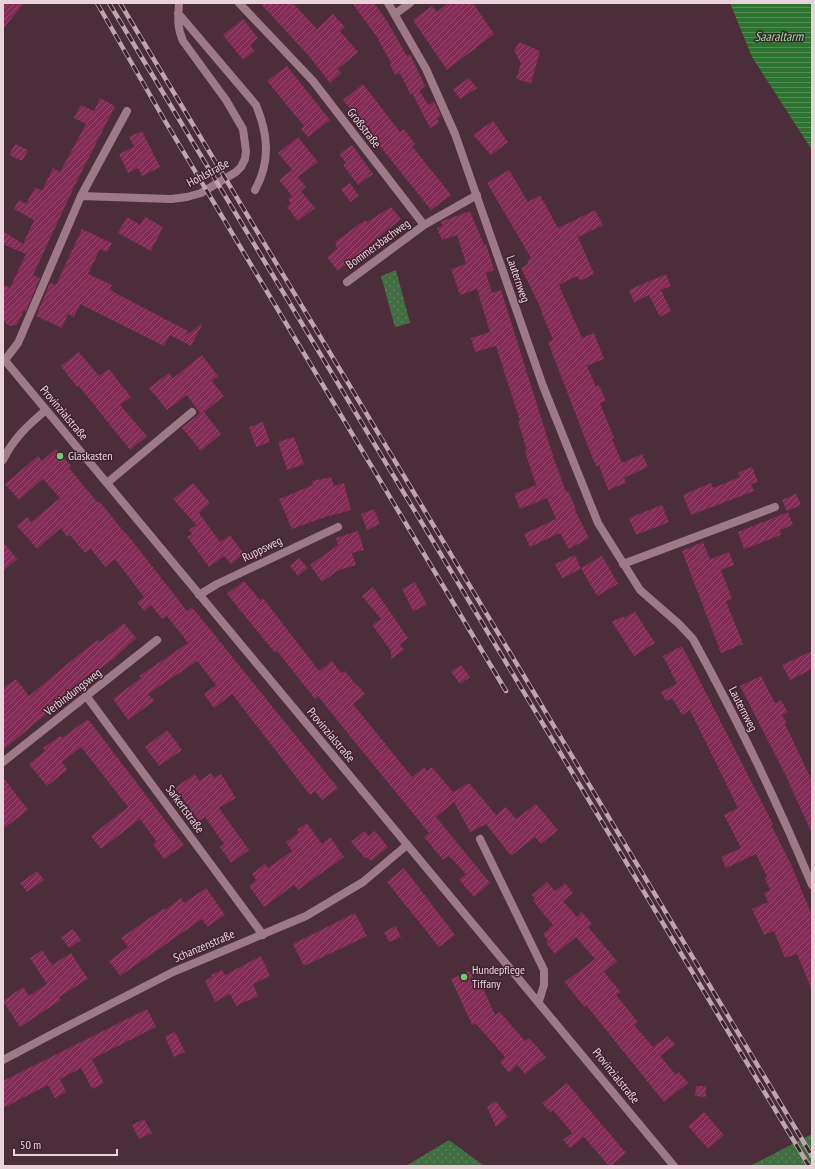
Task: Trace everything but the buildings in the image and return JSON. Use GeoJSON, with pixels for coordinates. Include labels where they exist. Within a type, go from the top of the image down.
{"type":"FeatureCollection","features":[{"type":"Feature","properties":{"kind":"street","name":"Hohlstraße"},"geometry":{"type":"LineString","coordinates":[[81,196],[187,197],[201,193],[236,172],[245,159],[246,141],[243,129],[226,100],[183,40],[178,26],[179,3]]}},
{"type":"Feature","properties":{"kind":"street","name":"Großstraße"},"geometry":{"type":"LineString","coordinates":[[239,3],[313,81],[424,225]]}},
{"type":"Feature","properties":{"kind":"street","name":"Lauternweg"},"geometry":{"type":"LineString","coordinates":[[388,3],[436,91],[455,134],[554,417],[598,522],[640,590],[679,624],[693,639],[751,749],[812,885]]}},
{"type":"Feature","properties":{"kind":"street"},"geometry":{"type":"LineString","coordinates":[[395,14],[410,3]]}},
{"type":"Feature","properties":{"kind":"street"},"geometry":{"type":"LineString","coordinates":[[178,13],[256,105],[264,123],[267,142],[266,163],[255,190]]}},
{"type":"Feature","properties":{"kind":"street"},"geometry":{"type":"LineString","coordinates":[[4,359],[18,344],[81,196],[127,111]]}},
{"type":"Feature","properties":{"kind":"street"},"geometry":{"type":"LineString","coordinates":[[424,225],[477,194]]}},
{"type":"Feature","properties":{"kind":"street","name":"Bommersbachweg"},"geometry":{"type":"LineString","coordinates":[[347,282],[424,225]]}},
{"type":"Feature","properties":{"kind":"street","name":"Provinzialstraße"},"geometry":{"type":"LineString","coordinates":[[4,359],[407,845],[539,1001],[674,1166]]}},
{"type":"Feature","properties":{"kind":"street"},"geometry":{"type":"LineString","coordinates":[[3,460],[12,443],[46,410]]}},
{"type":"Feature","properties":{"kind":"street"},"geometry":{"type":"LineString","coordinates":[[107,483],[192,412]]}},
{"type":"Feature","properties":{"kind":"street"},"geometry":{"type":"LineString","coordinates":[[623,564],[776,507]]}},
{"type":"Feature","properties":{"kind":"street","name":"Ruppsweg"},"geometry":{"type":"LineString","coordinates":[[199,595],[217,584],[338,527]]}},
{"type":"Feature","properties":{"kind":"street","name":"Verbindungsweg"},"geometry":{"type":"LineString","coordinates":[[3,762],[87,697],[157,640]]}},
{"type":"Feature","properties":{"kind":"street","name":"Sarkertstraße"},"geometry":{"type":"LineString","coordinates":[[87,697],[263,935]]}},
{"type":"Feature","properties":{"kind":"street"},"geometry":{"type":"LineString","coordinates":[[480,839],[544,970],[544,985],[539,1001]]}},
{"type":"Feature","properties":{"kind":"street","name":"Schanzenstraße"},"geometry":{"type":"LineString","coordinates":[[3,1060],[58,1030],[173,972],[306,916],[338,899],[363,882],[407,845]]}},
{"type":"Feature","properties":{"kind":"shaded area"},"geometry":{"type":"Polygon","coordinates":[[[396,270],[410,323],[395,327],[381,276],[396,270]]]}},
{"type":"Feature","properties":{"kind":"shaded area"},"geometry":{"type":"Polygon","coordinates":[[[812,1134],[812,1166],[750,1166],[812,1134]]]}},
{"type":"Feature","properties":{"kind":"shaded area"},"geometry":{"type":"Polygon","coordinates":[[[449,1140],[484,1166],[406,1166],[449,1140]]]}},
{"type":"Feature","properties":{"kind":"water","name":"Saaraltarm"},"geometry":{"type":"Polygon","coordinates":[[[730,3],[812,3],[812,150],[752,57],[730,3]]]}},
{"type":"Feature","properties":{"kind":"railway"},"geometry":{"type":"LineString","coordinates":[[97,3],[165,121],[506,691]]}},
{"type":"Feature","properties":{"kind":"railway"},"geometry":{"type":"LineString","coordinates":[[109,3],[809,1166]]}},
{"type":"Feature","properties":{"kind":"railway"},"geometry":{"type":"LineString","coordinates":[[120,3],[812,1156]]}},
{"type":"Feature","properties":{"kind":"place","name":"Glaskasten"},"geometry":{"type":"Point","coordinates":[60,456]}},
{"type":"Feature","properties":{"kind":"place","name":"Hundepflege Tiffany"},"geometry":{"type":"Point","coordinates":[464,977]}}]}
